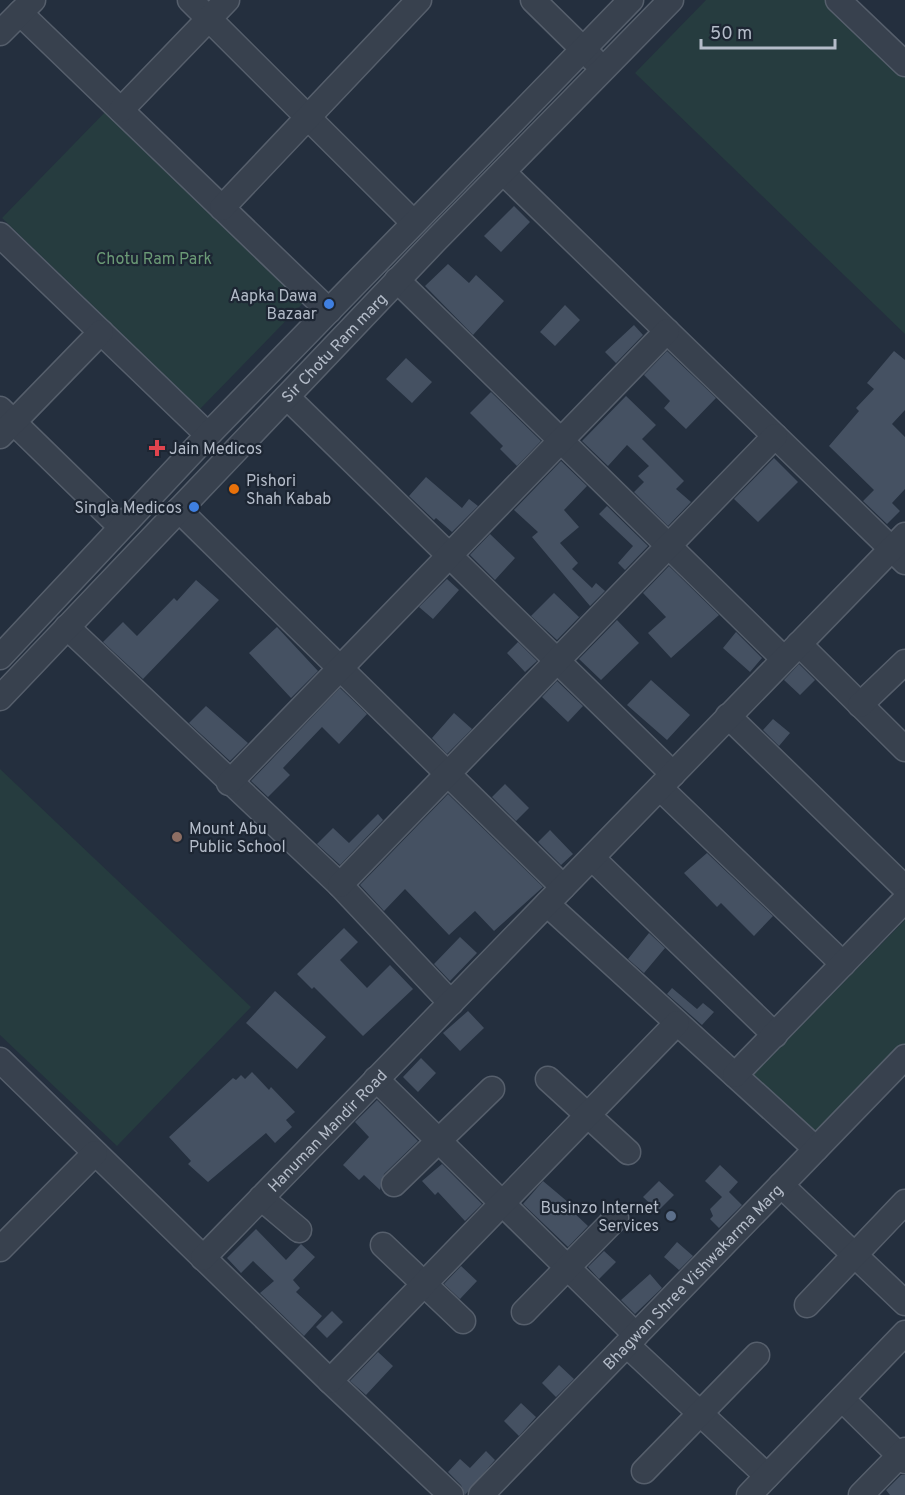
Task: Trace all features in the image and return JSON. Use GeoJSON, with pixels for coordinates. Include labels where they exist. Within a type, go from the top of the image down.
{"type":"FeatureCollection","features":[{"type":"Feature","properties":{"kind":"street"},"geometry":{"type":"LineString","coordinates":[[190,0],[413,222]]}},
{"type":"Feature","properties":{"kind":"street"},"geometry":{"type":"LineString","coordinates":[[122,110],[227,0]]}},
{"type":"Feature","properties":{"kind":"street"},"geometry":{"type":"LineString","coordinates":[[222,208],[419,0]]}},
{"type":"Feature","properties":{"kind":"street"},"geometry":{"type":"LineString","coordinates":[[533,0],[603,69]]}},
{"type":"Feature","properties":{"kind":"street","name":"Sir Chotu Ram marg"},"geometry":{"type":"LineString","coordinates":[[0,657],[207,435],[631,0]]}},
{"type":"Feature","properties":{"kind":"street","name":"Sir Chotu Ram marg"},"geometry":{"type":"LineString","coordinates":[[0,698],[397,280],[671,0]]}},
{"type":"Feature","properties":{"kind":"street"},"geometry":{"type":"LineString","coordinates":[[838,0],[900,50]]}},
{"type":"Feature","properties":{"kind":"street"},"geometry":{"type":"LineString","coordinates":[[0,33],[26,6],[122,110],[329,311]]}},
{"type":"Feature","properties":{"kind":"street"},"geometry":{"type":"LineString","coordinates":[[503,172],[775,436],[900,549]]}},
{"type":"Feature","properties":{"kind":"street"},"geometry":{"type":"LineString","coordinates":[[0,234],[207,435]]}},
{"type":"Feature","properties":{"kind":"street"},"geometry":{"type":"LineString","coordinates":[[397,280],[668,546],[860,705],[905,749]]}},
{"type":"Feature","properties":{"kind":"street"},"geometry":{"type":"LineString","coordinates":[[229,783],[667,331]]}},
{"type":"Feature","properties":{"kind":"street"},"geometry":{"type":"LineString","coordinates":[[101,333],[5,422],[121,527]]}},
{"type":"Feature","properties":{"kind":"street"},"geometry":{"type":"LineString","coordinates":[[287,397],[557,660],[667,781],[843,964]]}},
{"type":"Feature","properties":{"kind":"street"},"geometry":{"type":"LineString","coordinates":[[340,885],[775,436]]}},
{"type":"Feature","properties":{"kind":"street"},"geometry":{"type":"LineString","coordinates":[[179,510],[447,774],[555,896],[677,1023],[816,1149]]}},
{"type":"Feature","properties":{"kind":"street","name":"Hanuman Mandir Road"},"geometry":{"type":"LineString","coordinates":[[203,1258],[728,716],[792,651],[900,549]]}},
{"type":"Feature","properties":{"kind":"street"},"geometry":{"type":"LineString","coordinates":[[67,627],[135,689],[229,783],[340,885],[451,1003]]}},
{"type":"Feature","properties":{"kind":"street"},"geometry":{"type":"LineString","coordinates":[[860,705],[905,662]]}},
{"type":"Feature","properties":{"kind":"street"},"geometry":{"type":"LineString","coordinates":[[728,716],[905,888]]}},
{"type":"Feature","properties":{"kind":"street"},"geometry":{"type":"LineString","coordinates":[[592,858],[775,1035]]}},
{"type":"Feature","properties":{"kind":"street"},"geometry":{"type":"LineString","coordinates":[[735,1075],[905,900]]}},
{"type":"Feature","properties":{"kind":"street"},"geometry":{"type":"LineString","coordinates":[[330,1381],[677,1023]]}},
{"type":"Feature","properties":{"kind":"street","name":"Bhagwan Shree Vishwakarma Marg"},"geometry":{"type":"LineString","coordinates":[[482,1495],[905,1057]]}},
{"type":"Feature","properties":{"kind":"street"},"geometry":{"type":"LineString","coordinates":[[0,1060],[330,1381],[451,1495]]}},
{"type":"Feature","properties":{"kind":"street"},"geometry":{"type":"LineString","coordinates":[[376,1079],[568,1268],[700,1413],[767,1476]]}},
{"type":"Feature","properties":{"kind":"street"},"geometry":{"type":"LineString","coordinates":[[548,1079],[628,1152]]}},
{"type":"Feature","properties":{"kind":"street"},"geometry":{"type":"LineString","coordinates":[[394,1184],[492,1089]]}},
{"type":"Feature","properties":{"kind":"street"},"geometry":{"type":"LineString","coordinates":[[0,1249],[95,1153]]}},
{"type":"Feature","properties":{"kind":"street"},"geometry":{"type":"LineString","coordinates":[[781,1185],[905,1303]]}},
{"type":"Feature","properties":{"kind":"street"},"geometry":{"type":"LineString","coordinates":[[261,1198],[299,1230]]}},
{"type":"Feature","properties":{"kind":"street"},"geometry":{"type":"LineString","coordinates":[[807,1305],[905,1202]]}},
{"type":"Feature","properties":{"kind":"street"},"geometry":{"type":"LineString","coordinates":[[524,1312],[616,1218]]}},
{"type":"Feature","properties":{"kind":"street"},"geometry":{"type":"LineString","coordinates":[[383,1245],[463,1321]]}},
{"type":"Feature","properties":{"kind":"street"},"geometry":{"type":"LineString","coordinates":[[749,1495],[905,1333]]}},
{"type":"Feature","properties":{"kind":"street"},"geometry":{"type":"LineString","coordinates":[[644,1471],[757,1355]]}},
{"type":"Feature","properties":{"kind":"street"},"geometry":{"type":"LineString","coordinates":[[842,1399],[903,1456],[861,1495]]}},
{"type":"Feature","properties":{"kind":"green space"},"geometry":{"type":"Polygon","coordinates":[[[706,0],[826,0],[905,77],[905,334],[635,73],[706,0]]]}},
{"type":"Feature","properties":{"kind":"green space","name":"Chotu Ram Park"},"geometry":{"type":"Polygon","coordinates":[[[109,108],[307,299],[200,409],[2,218],[109,108]]]}},
{"type":"Feature","properties":{"kind":"green space"},"geometry":{"type":"Polygon","coordinates":[[[0,769],[251,1007],[117,1146],[0,1035],[0,769]]]}},
{"type":"Feature","properties":{"kind":"green space"},"geometry":{"type":"Polygon","coordinates":[[[905,920],[905,1051],[817,1141],[751,1077],[905,920]]]}},
{"type":"Feature","properties":{"kind":"building"},"geometry":{"type":"Polygon","coordinates":[[[514,206],[530,222],[501,252],[484,236],[514,206]]]}},
{"type":"Feature","properties":{"kind":"building"},"geometry":{"type":"Polygon","coordinates":[[[448,264],[469,283],[476,275],[504,301],[473,335],[425,286],[448,264]]]}},
{"type":"Feature","properties":{"kind":"building"},"geometry":{"type":"Polygon","coordinates":[[[565,305],[580,320],[555,346],[540,332],[565,305]]]}},
{"type":"Feature","properties":{"kind":"building"},"geometry":{"type":"Polygon","coordinates":[[[634,325],[643,335],[616,363],[605,352],[634,325]]]}},
{"type":"Feature","properties":{"kind":"building"},"geometry":{"type":"Polygon","coordinates":[[[667,351],[716,398],[686,429],[664,408],[670,401],[644,375],[667,351]]]}},
{"type":"Feature","properties":{"kind":"building"},"geometry":{"type":"Polygon","coordinates":[[[894,351],[905,360],[905,410],[892,424],[905,437],[905,489],[892,503],[900,511],[887,524],[863,501],[874,490],[829,446],[859,411],[856,408],[874,389],[867,383],[894,351]]]}},
{"type":"Feature","properties":{"kind":"building"},"geometry":{"type":"Polygon","coordinates":[[[406,358],[432,382],[412,403],[386,379],[406,358]]]}},
{"type":"Feature","properties":{"kind":"building"},"geometry":{"type":"Polygon","coordinates":[[[491,392],[541,441],[517,466],[500,449],[503,446],[470,413],[491,392]]]}},
{"type":"Feature","properties":{"kind":"building"},"geometry":{"type":"Polygon","coordinates":[[[626,396],[656,425],[642,439],[684,481],[676,489],[691,502],[668,526],[634,492],[644,482],[638,476],[649,466],[627,445],[608,466],[582,441],[626,396]]]}},
{"type":"Feature","properties":{"kind":"building"},"geometry":{"type":"Polygon","coordinates":[[[774,458],[798,482],[758,522],[734,499],[774,458]]]}},
{"type":"Feature","properties":{"kind":"building"},"geometry":{"type":"Polygon","coordinates":[[[561,461],[587,486],[564,510],[579,527],[560,543],[578,563],[572,569],[592,588],[596,583],[605,591],[590,606],[532,537],[538,532],[514,510],[561,461]]]}},
{"type":"Feature","properties":{"kind":"building"},"geometry":{"type":"Polygon","coordinates":[[[426,477],[462,508],[469,499],[478,506],[452,532],[436,518],[434,520],[409,496],[426,477]]]}},
{"type":"Feature","properties":{"kind":"building"},"geometry":{"type":"Polygon","coordinates":[[[607,506],[648,546],[625,570],[618,563],[633,546],[599,514],[607,506]]]}},
{"type":"Feature","properties":{"kind":"building"},"geometry":{"type":"Polygon","coordinates":[[[490,534],[515,558],[495,580],[470,555],[490,534]]]}},
{"type":"Feature","properties":{"kind":"building"},"geometry":{"type":"Polygon","coordinates":[[[669,566],[719,615],[671,658],[648,633],[666,617],[643,593],[669,566]]]}},
{"type":"Feature","properties":{"kind":"building"},"geometry":{"type":"Polygon","coordinates":[[[447,579],[459,590],[433,619],[419,607],[447,579]]]}},
{"type":"Feature","properties":{"kind":"building"},"geometry":{"type":"Polygon","coordinates":[[[196,580],[219,600],[143,679],[103,642],[123,622],[137,636],[174,598],[177,601],[196,580]]]}},
{"type":"Feature","properties":{"kind":"building"},"geometry":{"type":"Polygon","coordinates":[[[554,593],[579,617],[588,608],[557,640],[531,616],[554,593]]]}},
{"type":"Feature","properties":{"kind":"building"},"geometry":{"type":"Polygon","coordinates":[[[617,620],[639,643],[601,680],[579,659],[617,620]]]}},
{"type":"Feature","properties":{"kind":"building"},"geometry":{"type":"Polygon","coordinates":[[[277,627],[318,671],[291,698],[249,653],[277,627]]]}},
{"type":"Feature","properties":{"kind":"building"},"geometry":{"type":"Polygon","coordinates":[[[736,632],[762,658],[750,672],[723,648],[736,632]]]}},
{"type":"Feature","properties":{"kind":"building"},"geometry":{"type":"Polygon","coordinates":[[[518,642],[537,661],[525,672],[507,653],[518,642]]]}},
{"type":"Feature","properties":{"kind":"building"},"geometry":{"type":"Polygon","coordinates":[[[799,664],[815,680],[800,695],[784,680],[799,664]]]}},
{"type":"Feature","properties":{"kind":"building"},"geometry":{"type":"Polygon","coordinates":[[[651,680],[690,715],[667,740],[627,705],[651,680]]]}},
{"type":"Feature","properties":{"kind":"building"},"geometry":{"type":"Polygon","coordinates":[[[557,681],[583,706],[568,722],[542,697],[557,681]]]}},
{"type":"Feature","properties":{"kind":"building"},"geometry":{"type":"Polygon","coordinates":[[[340,688],[367,714],[339,744],[322,727],[283,768],[290,775],[268,797],[251,781],[340,688]]]}},
{"type":"Feature","properties":{"kind":"building"},"geometry":{"type":"Polygon","coordinates":[[[206,706],[248,743],[230,761],[189,723],[206,706]]]}},
{"type":"Feature","properties":{"kind":"building"},"geometry":{"type":"Polygon","coordinates":[[[454,713],[472,729],[447,754],[432,738],[454,713]]]}},
{"type":"Feature","properties":{"kind":"building"},"geometry":{"type":"Polygon","coordinates":[[[773,719],[790,733],[779,746],[763,730],[773,719]]]}},
{"type":"Feature","properties":{"kind":"building"},"geometry":{"type":"Polygon","coordinates":[[[505,784],[529,808],[516,821],[492,797],[505,784]]]}},
{"type":"Feature","properties":{"kind":"building"},"geometry":{"type":"Polygon","coordinates":[[[448,794],[543,887],[494,931],[475,911],[449,935],[405,889],[384,911],[360,885],[448,794]]]}},
{"type":"Feature","properties":{"kind":"building"},"geometry":{"type":"Polygon","coordinates":[[[378,814],[383,820],[340,865],[317,844],[333,828],[349,843],[378,814]]]}},
{"type":"Feature","properties":{"kind":"building"},"geometry":{"type":"Polygon","coordinates":[[[550,830],[573,854],[561,865],[538,842],[550,830]]]}},
{"type":"Feature","properties":{"kind":"building"},"geometry":{"type":"Polygon","coordinates":[[[707,853],[773,916],[754,936],[721,903],[717,907],[684,873],[707,853]]]}},
{"type":"Feature","properties":{"kind":"building"},"geometry":{"type":"Polygon","coordinates":[[[344,928],[358,942],[340,960],[367,988],[390,965],[413,989],[363,1036],[314,987],[312,989],[297,974],[344,928]]]}},
{"type":"Feature","properties":{"kind":"building"},"geometry":{"type":"Polygon","coordinates":[[[649,933],[665,948],[644,973],[628,959],[649,933]]]}},
{"type":"Feature","properties":{"kind":"building"},"geometry":{"type":"Polygon","coordinates":[[[460,937],[477,953],[450,981],[434,964],[460,937]]]}},
{"type":"Feature","properties":{"kind":"building"},"geometry":{"type":"Polygon","coordinates":[[[672,988],[697,1009],[703,1003],[714,1012],[702,1025],[667,994],[672,988]]]}},
{"type":"Feature","properties":{"kind":"building"},"geometry":{"type":"Polygon","coordinates":[[[275,991],[326,1037],[297,1069],[246,1023],[275,991]]]}},
{"type":"Feature","properties":{"kind":"building"},"geometry":{"type":"Polygon","coordinates":[[[468,1011],[484,1028],[460,1051],[443,1033],[468,1011]]]}},
{"type":"Feature","properties":{"kind":"building"},"geometry":{"type":"Polygon","coordinates":[[[421,1058],[436,1073],[418,1092],[403,1077],[421,1058]]]}},
{"type":"Feature","properties":{"kind":"building"},"geometry":{"type":"Polygon","coordinates":[[[252,1072],[269,1090],[271,1087],[295,1112],[286,1120],[292,1127],[275,1143],[266,1133],[208,1182],[188,1164],[191,1161],[169,1137],[233,1078],[236,1080],[241,1075],[245,1079],[252,1072]]]}},
{"type":"Feature","properties":{"kind":"building"},"geometry":{"type":"Polygon","coordinates":[[[377,1100],[418,1141],[384,1174],[380,1190],[364,1175],[359,1180],[343,1165],[369,1137],[355,1122],[377,1100]]]}},
{"type":"Feature","properties":{"kind":"building"},"geometry":{"type":"Polygon","coordinates":[[[442,1164],[482,1204],[465,1221],[438,1192],[435,1195],[422,1181],[442,1164]]]}},
{"type":"Feature","properties":{"kind":"building"},"geometry":{"type":"Polygon","coordinates":[[[720,1165],[738,1182],[729,1192],[742,1205],[719,1228],[710,1219],[713,1216],[710,1209],[722,1197],[705,1181],[720,1165]]]}},
{"type":"Feature","properties":{"kind":"building"},"geometry":{"type":"Polygon","coordinates":[[[543,1181],[575,1208],[572,1211],[588,1226],[568,1247],[523,1204],[543,1181]]]}},
{"type":"Feature","properties":{"kind":"building"},"geometry":{"type":"Polygon","coordinates":[[[659,1181],[674,1195],[658,1211],[643,1197],[659,1181]]]}},
{"type":"Feature","properties":{"kind":"building"},"geometry":{"type":"Polygon","coordinates":[[[256,1229],[286,1260],[301,1244],[315,1257],[293,1280],[300,1288],[296,1292],[322,1316],[304,1336],[260,1293],[274,1281],[253,1261],[241,1273],[227,1258],[256,1229]]]}},
{"type":"Feature","properties":{"kind":"building"},"geometry":{"type":"Polygon","coordinates":[[[677,1242],[693,1256],[679,1270],[664,1257],[677,1242]]]}},
{"type":"Feature","properties":{"kind":"building"},"geometry":{"type":"Polygon","coordinates":[[[604,1251],[616,1262],[599,1279],[588,1267],[604,1251]]]}},
{"type":"Feature","properties":{"kind":"building"},"geometry":{"type":"Polygon","coordinates":[[[461,1266],[477,1281],[460,1299],[444,1284],[461,1266]]]}},
{"type":"Feature","properties":{"kind":"building"},"geometry":{"type":"Polygon","coordinates":[[[650,1274],[662,1288],[635,1314],[621,1300],[650,1274]]]}},
{"type":"Feature","properties":{"kind":"building"},"geometry":{"type":"Polygon","coordinates":[[[332,1311],[343,1322],[327,1338],[316,1327],[332,1311]]]}},
{"type":"Feature","properties":{"kind":"building"},"geometry":{"type":"Polygon","coordinates":[[[378,1352],[393,1366],[366,1395],[350,1381],[378,1352]]]}},
{"type":"Feature","properties":{"kind":"building"},"geometry":{"type":"Polygon","coordinates":[[[559,1365],[574,1379],[556,1397],[542,1383],[559,1365]]]}},
{"type":"Feature","properties":{"kind":"building"},"geometry":{"type":"Polygon","coordinates":[[[521,1403],[536,1417],[519,1436],[504,1421],[521,1403]]]}},
{"type":"Feature","properties":{"kind":"building"},"geometry":{"type":"Polygon","coordinates":[[[486,1451],[495,1460],[465,1495],[461,1485],[448,1472],[460,1459],[470,1468],[486,1451]]]}},
{"type":"Feature","properties":{"kind":"building"},"geometry":{"type":"Polygon","coordinates":[[[901,1475],[905,1475],[905,1495],[890,1495],[886,1490],[901,1475]]]}},
{"type":"Feature","properties":{"kind":"place","name":"Aapka Dawa Bazaar"},"geometry":{"type":"Point","coordinates":[329,304]}},
{"type":"Feature","properties":{"kind":"place","name":"Jain Medicos"},"geometry":{"type":"Point","coordinates":[157,448]}},
{"type":"Feature","properties":{"kind":"place","name":"Pishori Shah Kabab"},"geometry":{"type":"Point","coordinates":[234,489]}},
{"type":"Feature","properties":{"kind":"place","name":"Singla Medicos"},"geometry":{"type":"Point","coordinates":[194,507]}},
{"type":"Feature","properties":{"kind":"place","name":"Mount Abu Public School"},"geometry":{"type":"Point","coordinates":[177,837]}},
{"type":"Feature","properties":{"kind":"place","name":"Businzo Internet Services"},"geometry":{"type":"Point","coordinates":[671,1216]}}]}
